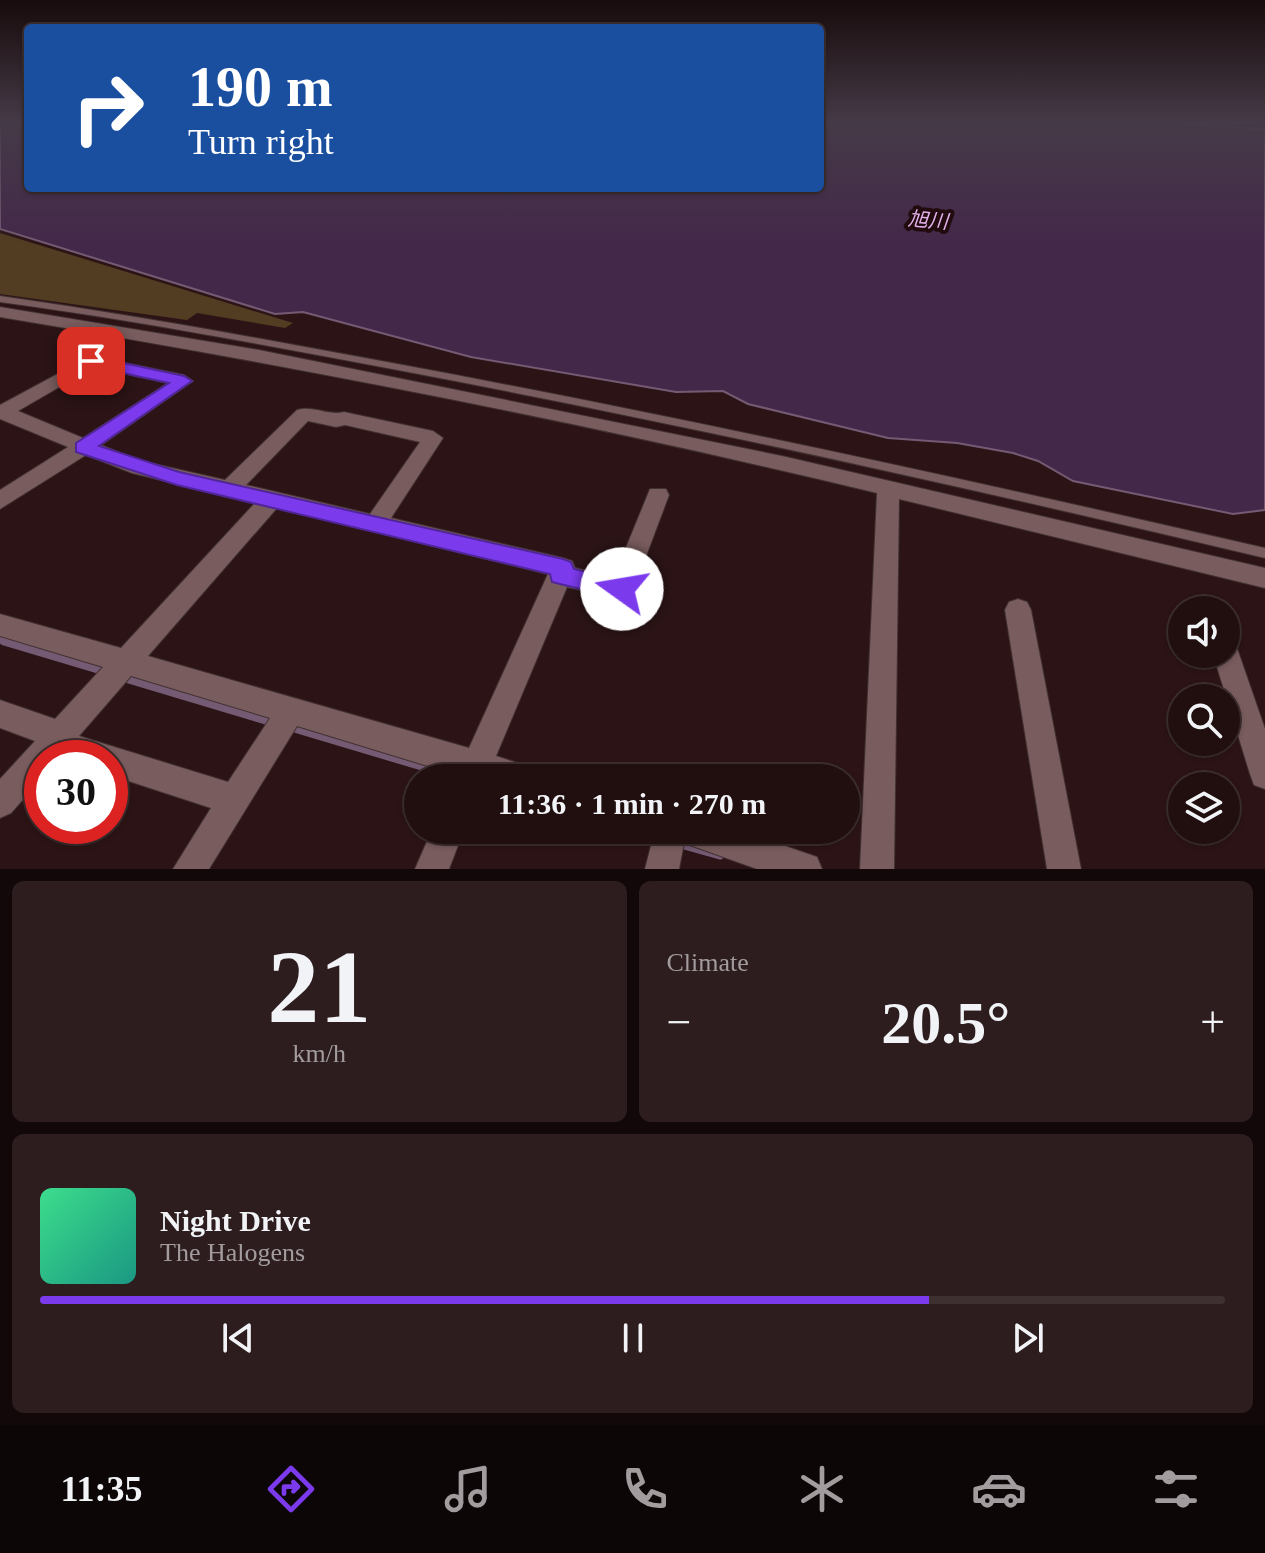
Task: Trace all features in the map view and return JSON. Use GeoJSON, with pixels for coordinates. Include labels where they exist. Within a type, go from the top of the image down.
{"type":"FeatureCollection","features":[{"type":"Feature","properties":{"kind":"street"},"geometry":{"type":"LineString","coordinates":[[0,312],[275,358],[888,487],[1265,578]]}},
{"type":"Feature","properties":{"kind":"street"},"geometry":{"type":"LineString","coordinates":[[0,501],[184,381],[91,361],[1,412]]}},
{"type":"Feature","properties":{"kind":"street"},"geometry":{"type":"LineString","coordinates":[[1,412],[132,466],[563,568],[477,764]]}},
{"type":"Feature","properties":{"kind":"street"},"geometry":{"type":"LineString","coordinates":[[228,490],[304,414],[336,421],[344,418],[433,438],[375,524]]}},
{"type":"Feature","properties":{"kind":"street"},"geometry":{"type":"LineString","coordinates":[[877,869],[888,487]]}},
{"type":"Feature","properties":{"kind":"street"},"geometry":{"type":"LineString","coordinates":[[560,575],[622,589],[658,495]]}},
{"type":"Feature","properties":{"kind":"street"},"geometry":{"type":"LineString","coordinates":[[0,802],[271,500]]}},
{"type":"Feature","properties":{"kind":"street"},"geometry":{"type":"LineString","coordinates":[[1018,610],[1064,869]]}},
{"type":"Feature","properties":{"kind":"street"},"geometry":{"type":"LineString","coordinates":[[0,625],[117,671],[440,764]]}},
{"type":"Feature","properties":{"kind":"street"},"geometry":{"type":"LineString","coordinates":[[1231,668],[1265,774]]}},
{"type":"Feature","properties":{"kind":"street"},"geometry":{"type":"LineString","coordinates":[[0,714],[57,739]]}},
{"type":"Feature","properties":{"kind":"street"},"geometry":{"type":"LineString","coordinates":[[190,869],[285,721]]}},
{"type":"Feature","properties":{"kind":"street"},"geometry":{"type":"LineString","coordinates":[[128,766],[236,800]]}},
{"type":"Feature","properties":{"kind":"street"},"geometry":{"type":"LineString","coordinates":[[432,869],[442,844]]}},
{"type":"Feature","properties":{"kind":"street"},"geometry":{"type":"LineString","coordinates":[[677,844],[805,869]]}},
{"type":"Feature","properties":{"kind":"lane"},"geometry":{"type":"LineString","coordinates":[[0,299],[119,314],[700,426],[899,467],[1265,553]]}},
{"type":"Feature","properties":{"kind":"shaded area"},"geometry":{"type":"Polygon","coordinates":[[[0,233],[293,323],[285,328],[197,313],[187,320],[0,294],[0,233]]]}},
{"type":"Feature","properties":{"kind":"water","name":"旭川"},"geometry":{"type":"Polygon","coordinates":[[[0,164],[24,164],[24,192],[824,192],[824,164],[1265,164],[1265,510],[1233,514],[1073,481],[1038,461],[1013,453],[957,443],[888,438],[748,404],[723,391],[676,392],[471,357],[303,312],[275,314],[0,229],[0,164]]]}},
{"type":"Feature","properties":{"kind":"waterway"},"geometry":{"type":"LineString","coordinates":[[0,640],[8,642]]}},
{"type":"Feature","properties":{"kind":"waterway"},"geometry":{"type":"LineString","coordinates":[[8,642],[108,672]]}},
{"type":"Feature","properties":{"kind":"waterway"},"geometry":{"type":"LineString","coordinates":[[122,677],[276,723]]}},
{"type":"Feature","properties":{"kind":"waterway"},"geometry":{"type":"LineString","coordinates":[[291,727],[415,764]]}},
{"type":"Feature","properties":{"kind":"waterway"},"geometry":{"type":"LineString","coordinates":[[681,844],[720,855]]}},
{"type":"Feature","properties":{"kind":"route"},"geometry":{"type":"LineString","coordinates":[[91,361],[184,381],[83,448],[177,478],[563,568],[560,575],[622,589]]}}]}
